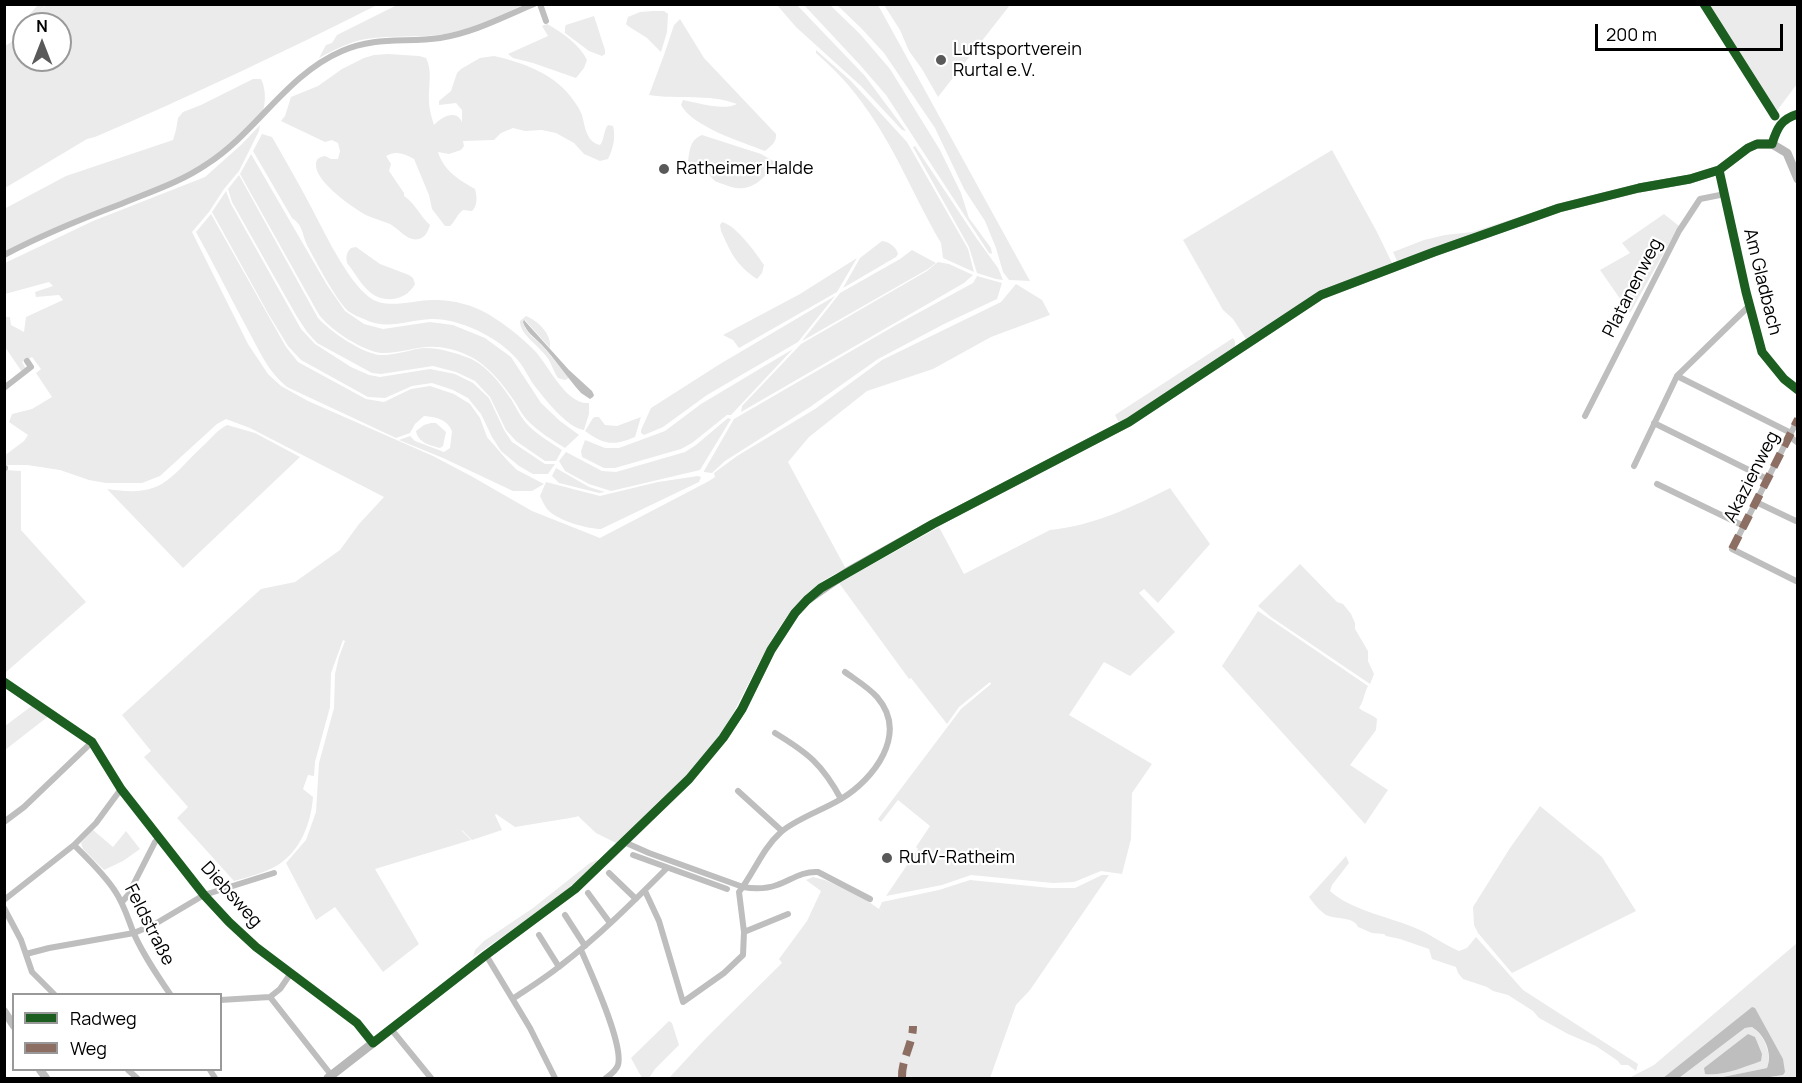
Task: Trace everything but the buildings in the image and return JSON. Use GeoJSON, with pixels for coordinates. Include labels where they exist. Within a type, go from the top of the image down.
{"type":"FeatureCollection","features":[{"type":"Feature","properties":{"kind":"main road"},"geometry":{"type":"LineString","coordinates":[[330,1077],[486,955],[575,889],[624,842],[706,760],[742,709],[771,650],[795,613],[821,588],[933,524],[1129,422],[1321,295],[1559,208],[1690,179],[1719,170],[1757,144],[1772,144],[1787,153],[1797,179]]}},
{"type":"Feature","properties":{"kind":"street"},"geometry":{"type":"LineString","coordinates":[[4,255],[54,230],[161,188],[210,163],[238,139],[304,74],[341,51],[360,44],[386,40],[439,38],[468,32],[534,4]]}},
{"type":"Feature","properties":{"kind":"street"},"geometry":{"type":"LineString","coordinates":[[540,4],[546,21]]}},
{"type":"Feature","properties":{"kind":"street"},"geometry":{"type":"LineString","coordinates":[[1772,144],[1776,130],[1781,123],[1789,116],[1797,114]]}},
{"type":"Feature","properties":{"kind":"street","name":"Am Gladbach"},"geometry":{"type":"LineString","coordinates":[[1719,170],[1749,306],[1762,352],[1797,390]]}},
{"type":"Feature","properties":{"kind":"street","name":"Platanenweg"},"geometry":{"type":"LineString","coordinates":[[1585,416],[1679,231],[1700,199],[1725,194]]}},
{"type":"Feature","properties":{"kind":"street"},"geometry":{"type":"LineString","coordinates":[[1634,466],[1677,376],[1749,306]]}},
{"type":"Feature","properties":{"kind":"street"},"geometry":{"type":"LineString","coordinates":[[4,387],[31,368],[27,361]]}},
{"type":"Feature","properties":{"kind":"street"},"geometry":{"type":"LineString","coordinates":[[1677,376],[1790,434],[1797,443]]}},
{"type":"Feature","properties":{"kind":"street","name":"Akazienweg"},"geometry":{"type":"LineString","coordinates":[[1797,418],[1732,549],[1797,582]]}},
{"type":"Feature","properties":{"kind":"street"},"geometry":{"type":"LineString","coordinates":[[1654,423],[1767,479]]}},
{"type":"Feature","properties":{"kind":"street"},"geometry":{"type":"LineString","coordinates":[[1657,484],[1744,526]]}},
{"type":"Feature","properties":{"kind":"street"},"geometry":{"type":"LineString","coordinates":[[1756,502],[1797,522]]}},
{"type":"Feature","properties":{"kind":"street"},"geometry":{"type":"LineString","coordinates":[[645,891],[659,921],[683,1002],[724,973],[744,955],[744,932],[739,892],[763,853],[782,831],[841,799],[883,759],[890,733],[884,708],[866,686],[845,672]]}},
{"type":"Feature","properties":{"kind":"street"},"geometry":{"type":"LineString","coordinates":[[775,733],[799,747],[817,763],[841,799]]}},
{"type":"Feature","properties":{"kind":"street","name":"Diebsweg"},"geometry":{"type":"LineString","coordinates":[[4,822],[24,807],[92,742],[121,789],[204,895],[229,922],[249,941],[357,1023],[373,1043]]}},
{"type":"Feature","properties":{"kind":"street"},"geometry":{"type":"LineString","coordinates":[[4,900],[74,845],[96,823],[121,789]]}},
{"type":"Feature","properties":{"kind":"street"},"geometry":{"type":"LineString","coordinates":[[738,791],[782,831]]}},
{"type":"Feature","properties":{"kind":"street"},"geometry":{"type":"LineString","coordinates":[[122,902],[160,837]]}},
{"type":"Feature","properties":{"kind":"street"},"geometry":{"type":"LineString","coordinates":[[624,842],[743,887],[754,889],[774,886],[808,871],[818,872],[870,899]]}},
{"type":"Feature","properties":{"kind":"street","name":"Feldstraße"},"geometry":{"type":"LineString","coordinates":[[74,845],[107,880],[122,902],[147,960],[169,993]]}},
{"type":"Feature","properties":{"kind":"street"},"geometry":{"type":"LineString","coordinates":[[633,855],[727,889]]}},
{"type":"Feature","properties":{"kind":"street"},"geometry":{"type":"LineString","coordinates":[[514,998],[559,967],[583,947],[667,868]]}},
{"type":"Feature","properties":{"kind":"street"},"geometry":{"type":"LineString","coordinates":[[26,954],[134,933],[155,924],[204,895],[274,873]]}},
{"type":"Feature","properties":{"kind":"street"},"geometry":{"type":"LineString","coordinates":[[609,873],[636,899]]}},
{"type":"Feature","properties":{"kind":"street"},"geometry":{"type":"LineString","coordinates":[[588,893],[610,923]]}},
{"type":"Feature","properties":{"kind":"street"},"geometry":{"type":"LineString","coordinates":[[4,908],[21,940],[32,972],[53,993]]}},
{"type":"Feature","properties":{"kind":"street"},"geometry":{"type":"LineString","coordinates":[[744,932],[789,914]]}},
{"type":"Feature","properties":{"kind":"street"},"geometry":{"type":"LineString","coordinates":[[565,915],[583,947],[609,1018],[618,1054],[618,1065],[606,1078]]}},
{"type":"Feature","properties":{"kind":"street"},"geometry":{"type":"LineString","coordinates":[[538,935],[559,967]]}},
{"type":"Feature","properties":{"kind":"street"},"geometry":{"type":"LineString","coordinates":[[486,955],[514,998],[555,1078]]}},
{"type":"Feature","properties":{"kind":"street"},"geometry":{"type":"LineString","coordinates":[[222,1000],[270,997],[280,990],[291,973]]}},
{"type":"Feature","properties":{"kind":"street"},"geometry":{"type":"LineString","coordinates":[[270,997],[330,1077]]}},
{"type":"Feature","properties":{"kind":"street"},"geometry":{"type":"LineString","coordinates":[[391,1029],[431,1078]]}},
{"type":"Feature","properties":{"kind":"shaded area"},"geometry":{"type":"Polygon","coordinates":[[[48,4],[377,4],[202,90],[87,139],[5,188],[5,46],[12,42],[12,72],[72,72],[72,12],[32,12],[38,5],[46,5],[40,11],[48,4]]]}},
{"type":"Feature","properties":{"kind":"shaded area"},"geometry":{"type":"Polygon","coordinates":[[[397,5],[523,5],[455,32],[366,39],[348,44],[319,58],[326,45],[332,43],[337,35],[397,5]]]}},
{"type":"Feature","properties":{"kind":"shaded area"},"geometry":{"type":"Polygon","coordinates":[[[777,5],[797,5],[865,76],[906,131],[902,130],[861,86],[796,27],[777,5]]]}},
{"type":"Feature","properties":{"kind":"shaded area"},"geometry":{"type":"Polygon","coordinates":[[[804,5],[830,5],[860,34],[890,69],[940,150],[961,193],[969,218],[991,248],[992,254],[989,253],[886,95],[804,5]]]}},
{"type":"Feature","properties":{"kind":"shaded area"},"geometry":{"type":"Polygon","coordinates":[[[837,5],[878,5],[1030,281],[1009,280],[1003,272],[985,221],[964,189],[935,128],[884,53],[837,5]]]}},
{"type":"Feature","properties":{"kind":"shaded area","name":"Luftsportverein Rurtal e.V."},"geometry":{"type":"Polygon","coordinates":[[[884,5],[1010,5],[938,97],[884,5]]]}},
{"type":"Feature","properties":{"kind":"shaded area"},"geometry":{"type":"Polygon","coordinates":[[[1705,5],[1797,5],[1797,84],[1776,112],[1773,113],[1705,5]]]}},
{"type":"Feature","properties":{"kind":"shaded area"},"geometry":{"type":"Polygon","coordinates":[[[664,11],[668,14],[667,32],[661,52],[647,38],[626,24],[628,17],[640,12],[664,11]]]}},
{"type":"Feature","properties":{"kind":"shaded area"},"geometry":{"type":"Polygon","coordinates":[[[594,16],[605,50],[602,56],[589,51],[565,33],[566,25],[594,16]]]}},
{"type":"Feature","properties":{"kind":"shaded area"},"geometry":{"type":"Polygon","coordinates":[[[680,19],[704,58],[776,134],[775,142],[765,151],[707,127],[687,113],[681,105],[683,100],[718,107],[737,104],[716,99],[649,95],[674,25],[680,19]]]}},
{"type":"Feature","properties":{"kind":"shaded area"},"geometry":{"type":"Polygon","coordinates":[[[547,24],[570,39],[587,60],[576,78],[513,58],[508,54],[548,36],[542,26],[547,24]]]}},
{"type":"Feature","properties":{"kind":"shaded area"},"geometry":{"type":"Polygon","coordinates":[[[816,50],[851,81],[907,142],[968,249],[974,272],[943,258],[941,243],[885,137],[853,90],[816,53],[816,50]]]}},
{"type":"Feature","properties":{"kind":"shaded area"},"geometry":{"type":"Polygon","coordinates":[[[388,54],[426,58],[430,74],[429,96],[434,125],[441,119],[453,115],[462,122],[462,110],[456,103],[439,105],[439,101],[451,91],[457,73],[480,58],[494,56],[540,72],[556,82],[571,97],[582,115],[585,129],[592,141],[600,145],[608,125],[613,126],[614,143],[608,159],[600,161],[584,154],[574,143],[556,133],[542,130],[525,131],[513,128],[501,133],[494,140],[463,141],[464,146],[461,150],[449,154],[438,152],[448,170],[475,189],[476,204],[472,211],[463,210],[450,226],[445,226],[432,209],[429,195],[414,159],[400,153],[390,154],[386,156],[391,164],[389,171],[404,196],[430,225],[426,234],[421,238],[411,239],[390,224],[368,216],[354,207],[336,194],[321,178],[317,171],[317,161],[325,156],[338,159],[340,151],[338,143],[332,140],[325,142],[281,121],[291,97],[318,86],[342,69],[364,58],[388,54]]]}},
{"type":"Feature","properties":{"kind":"shaded area"},"geometry":{"type":"Polygon","coordinates":[[[253,79],[261,79],[264,89],[264,106],[261,116],[240,140],[211,164],[197,173],[89,216],[5,257],[4,209],[66,176],[173,140],[178,118],[183,112],[253,79]]]}},
{"type":"Feature","properties":{"kind":"shaded area"},"geometry":{"type":"Polygon","coordinates":[[[260,125],[239,171],[192,232],[248,344],[268,374],[281,386],[308,401],[433,456],[532,511],[600,538],[709,481],[715,477],[714,473],[737,456],[815,409],[882,360],[1001,302],[1016,284],[1042,300],[1050,315],[991,337],[933,369],[867,391],[809,437],[788,462],[846,569],[822,582],[801,599],[784,621],[769,644],[730,719],[705,755],[618,844],[596,833],[578,816],[515,827],[496,814],[502,830],[472,840],[462,830],[471,840],[375,869],[419,944],[383,972],[335,907],[316,920],[286,863],[306,840],[316,812],[319,763],[334,708],[335,674],[345,641],[343,640],[331,673],[330,707],[315,762],[314,776],[308,775],[303,789],[313,797],[307,826],[299,844],[286,859],[273,868],[256,874],[234,881],[177,818],[188,807],[144,757],[151,751],[122,715],[261,589],[295,582],[340,550],[359,524],[384,497],[250,428],[226,419],[217,424],[160,476],[142,483],[106,483],[60,470],[27,465],[5,465],[4,456],[24,441],[28,435],[9,422],[12,414],[32,409],[52,397],[36,373],[41,369],[32,357],[22,362],[26,369],[22,372],[5,347],[5,317],[10,317],[11,325],[24,332],[26,317],[63,300],[59,295],[36,297],[35,292],[53,286],[49,282],[5,294],[5,263],[93,221],[205,177],[260,125]]]}},
{"type":"Feature","properties":{"kind":"shaded area"},"geometry":{"type":"Polygon","coordinates":[[[262,134],[272,137],[336,254],[360,289],[369,297],[384,303],[443,300],[476,308],[488,314],[513,331],[535,351],[565,391],[581,402],[589,403],[589,414],[584,430],[570,424],[556,412],[519,362],[505,348],[486,335],[464,325],[442,319],[389,325],[372,322],[348,311],[326,280],[300,227],[292,218],[253,151],[262,134]]]}},
{"type":"Feature","properties":{"kind":"shaded area"},"geometry":{"type":"Polygon","coordinates":[[[702,135],[761,154],[775,162],[761,180],[750,187],[736,188],[715,181],[700,162],[692,164],[688,161],[693,142],[702,135]]]}},
{"type":"Feature","properties":{"kind":"shaded area"},"geometry":{"type":"Polygon","coordinates":[[[915,146],[998,268],[1003,280],[977,273],[969,247],[913,147],[915,146]]]}},
{"type":"Feature","properties":{"kind":"shaded area"},"geometry":{"type":"Polygon","coordinates":[[[1332,150],[1392,263],[1328,289],[1246,339],[1233,319],[1223,310],[1183,240],[1332,150]]]}},
{"type":"Feature","properties":{"kind":"shaded area"},"geometry":{"type":"Polygon","coordinates":[[[251,154],[327,285],[345,311],[364,324],[383,329],[430,322],[453,325],[485,338],[511,357],[541,403],[579,435],[565,448],[546,436],[526,419],[494,374],[461,352],[440,347],[423,347],[392,353],[375,352],[347,339],[329,326],[318,313],[240,174],[251,154]]]}},
{"type":"Feature","properties":{"kind":"shaded area"},"geometry":{"type":"Polygon","coordinates":[[[239,175],[318,318],[323,323],[346,341],[380,355],[431,348],[475,361],[498,381],[526,423],[562,450],[556,461],[545,461],[516,441],[506,430],[490,397],[475,381],[456,372],[433,366],[381,374],[372,373],[317,343],[296,315],[232,202],[228,189],[239,175]]]}},
{"type":"Feature","properties":{"kind":"shaded area"},"geometry":{"type":"Polygon","coordinates":[[[226,191],[231,204],[301,329],[315,344],[351,367],[369,375],[380,377],[430,369],[455,374],[473,383],[489,398],[512,442],[545,464],[555,464],[548,474],[533,474],[501,451],[481,414],[468,398],[453,390],[432,383],[412,386],[385,398],[368,397],[301,360],[288,346],[269,315],[212,212],[226,191]]]}},
{"type":"Feature","properties":{"kind":"shaded area"},"geometry":{"type":"Polygon","coordinates":[[[1540,210],[1397,261],[1393,252],[1424,240],[1472,232],[1540,210]]]}},
{"type":"Feature","properties":{"kind":"shaded area"},"geometry":{"type":"Polygon","coordinates":[[[211,214],[286,347],[298,362],[366,399],[384,402],[411,389],[430,386],[454,394],[470,404],[480,418],[487,437],[517,470],[544,484],[532,491],[513,491],[399,440],[410,436],[415,441],[444,452],[450,448],[452,431],[441,419],[424,416],[415,424],[410,433],[396,438],[287,387],[274,375],[264,360],[196,232],[211,214]]]}},
{"type":"Feature","properties":{"kind":"shaded area"},"geometry":{"type":"Polygon","coordinates":[[[1664,214],[1679,226],[1630,313],[1600,270],[1630,253],[1622,243],[1664,214]]]}},
{"type":"Feature","properties":{"kind":"shaded area"},"geometry":{"type":"Polygon","coordinates":[[[722,222],[740,234],[764,265],[757,279],[744,269],[731,252],[721,231],[722,222]]]}},
{"type":"Feature","properties":{"kind":"shaded area"},"geometry":{"type":"Polygon","coordinates":[[[882,241],[894,247],[898,254],[896,257],[843,288],[860,258],[882,241]]]}},
{"type":"Feature","properties":{"kind":"shaded area"},"geometry":{"type":"Polygon","coordinates":[[[356,247],[380,264],[409,275],[415,284],[407,294],[395,299],[383,298],[371,293],[347,263],[348,252],[351,248],[356,247]]]}},
{"type":"Feature","properties":{"kind":"shaded area"},"geometry":{"type":"Polygon","coordinates":[[[912,250],[936,263],[802,341],[840,293],[912,250]]]}},
{"type":"Feature","properties":{"kind":"shaded area"},"geometry":{"type":"Polygon","coordinates":[[[857,258],[837,292],[739,348],[733,340],[723,335],[800,294],[857,258]]]}},
{"type":"Feature","properties":{"kind":"shaded area"},"geometry":{"type":"Polygon","coordinates":[[[938,262],[949,264],[973,275],[964,283],[741,412],[742,406],[801,344],[927,271],[938,262]]]}},
{"type":"Feature","properties":{"kind":"shaded area"},"geometry":{"type":"Polygon","coordinates":[[[977,276],[1002,283],[997,299],[878,359],[810,407],[725,461],[712,473],[704,472],[734,419],[973,283],[977,276]]]}},
{"type":"Feature","properties":{"kind":"shaded area"},"geometry":{"type":"Polygon","coordinates":[[[835,296],[798,342],[707,395],[663,427],[644,435],[641,433],[651,408],[835,296]]]}},
{"type":"Feature","properties":{"kind":"shaded area"},"geometry":{"type":"Polygon","coordinates":[[[526,316],[535,321],[546,333],[550,348],[525,320],[525,328],[569,378],[565,380],[558,378],[546,355],[523,331],[520,321],[526,316]]]}},
{"type":"Feature","properties":{"kind":"shaded area"},"geometry":{"type":"Polygon","coordinates":[[[524,320],[569,370],[592,391],[593,397],[590,399],[581,393],[528,332],[524,320]]]}},
{"type":"Feature","properties":{"kind":"shaded area"},"geometry":{"type":"Polygon","coordinates":[[[1233,338],[1235,346],[1232,350],[1122,421],[1118,421],[1115,415],[1233,338]]]}},
{"type":"Feature","properties":{"kind":"shaded area"},"geometry":{"type":"Polygon","coordinates":[[[793,349],[731,415],[727,415],[681,449],[615,468],[604,468],[582,457],[581,451],[585,440],[605,448],[619,448],[665,431],[701,404],[793,349]]]}},
{"type":"Feature","properties":{"kind":"shaded area"},"geometry":{"type":"Polygon","coordinates":[[[595,417],[599,417],[605,425],[617,426],[641,417],[635,437],[609,443],[585,431],[595,417]]]}},
{"type":"Feature","properties":{"kind":"shaded area"},"geometry":{"type":"Polygon","coordinates":[[[728,418],[731,419],[700,470],[611,491],[589,484],[565,471],[559,461],[566,452],[602,471],[616,472],[685,452],[728,418]]]}},
{"type":"Feature","properties":{"kind":"shaded area"},"geometry":{"type":"Polygon","coordinates":[[[431,423],[436,423],[446,432],[443,446],[440,448],[425,443],[417,435],[416,431],[431,423]]]}},
{"type":"Feature","properties":{"kind":"shaded area"},"geometry":{"type":"Polygon","coordinates":[[[227,425],[255,433],[300,457],[183,568],[107,489],[142,491],[154,488],[173,475],[227,425]]]}},
{"type":"Feature","properties":{"kind":"shaded area"},"geometry":{"type":"Polygon","coordinates":[[[556,468],[589,487],[605,492],[599,493],[559,483],[552,476],[556,468]]]}},
{"type":"Feature","properties":{"kind":"shaded area"},"geometry":{"type":"Polygon","coordinates":[[[5,470],[21,471],[21,530],[86,602],[5,673],[5,470]]]}},
{"type":"Feature","properties":{"kind":"shaded area"},"geometry":{"type":"Polygon","coordinates":[[[701,477],[699,482],[601,529],[580,526],[557,517],[547,509],[540,496],[546,482],[600,496],[658,482],[701,477]]]}},
{"type":"Feature","properties":{"kind":"shaded area"},"geometry":{"type":"Polygon","coordinates":[[[1170,488],[1210,544],[1158,603],[1144,589],[1139,593],[1175,632],[1130,676],[1104,662],[1069,715],[1152,764],[1132,793],[1131,839],[1122,874],[1101,871],[1074,882],[1053,883],[971,875],[942,885],[886,896],[918,849],[916,847],[930,826],[898,800],[881,822],[878,819],[961,709],[991,684],[990,682],[959,707],[947,724],[911,678],[909,679],[839,583],[939,527],[964,574],[1050,530],[1097,520],[1127,509],[1170,488]]]}},
{"type":"Feature","properties":{"kind":"shaded area"},"geometry":{"type":"Polygon","coordinates":[[[1300,564],[1351,614],[1355,629],[1368,651],[1368,661],[1374,674],[1370,684],[1258,606],[1300,564]]]}},
{"type":"Feature","properties":{"kind":"shaded area"},"geometry":{"type":"Polygon","coordinates":[[[1258,611],[1368,686],[1359,708],[1377,719],[1376,730],[1350,765],[1388,790],[1365,824],[1222,666],[1258,611]]]}},
{"type":"Feature","properties":{"kind":"shaded area"},"geometry":{"type":"Polygon","coordinates":[[[33,705],[50,715],[5,750],[5,726],[33,705]]]}},
{"type":"Feature","properties":{"kind":"shaded area"},"geometry":{"type":"Polygon","coordinates":[[[1540,806],[1602,857],[1636,911],[1512,973],[1478,933],[1474,925],[1473,907],[1540,806]]]}},
{"type":"Feature","properties":{"kind":"shaded area"},"geometry":{"type":"Polygon","coordinates":[[[93,830],[113,847],[126,831],[140,849],[104,870],[83,849],[81,843],[93,830]]]}},
{"type":"Feature","properties":{"kind":"shaded area"},"geometry":{"type":"Polygon","coordinates":[[[1346,856],[1349,863],[1330,891],[1338,898],[1358,908],[1419,929],[1459,951],[1467,948],[1476,937],[1523,990],[1638,1064],[1636,1071],[1628,1065],[1621,1065],[1596,1046],[1539,1018],[1533,1011],[1508,995],[1463,979],[1456,967],[1432,959],[1429,949],[1384,934],[1372,933],[1358,927],[1352,921],[1326,915],[1309,897],[1346,856]]]}},
{"type":"Feature","properties":{"kind":"shaded area"},"geometry":{"type":"Polygon","coordinates":[[[597,860],[599,862],[569,888],[473,957],[475,950],[484,941],[597,860]]]}},
{"type":"Feature","properties":{"kind":"shaded area"},"geometry":{"type":"Polygon","coordinates":[[[1102,875],[1109,875],[1030,990],[1016,1005],[990,1078],[669,1078],[782,963],[779,959],[807,921],[821,891],[806,880],[813,877],[825,880],[859,895],[879,909],[882,902],[939,890],[970,880],[1050,888],[1075,888],[1102,875]]]}},
{"type":"Feature","properties":{"kind":"shaded area"},"geometry":{"type":"Polygon","coordinates":[[[1797,943],[1797,1078],[1763,1078],[1783,1075],[1752,1007],[1663,1078],[1629,1078],[1654,1065],[1797,943]]]}},
{"type":"Feature","properties":{"kind":"shaded area"},"geometry":{"type":"Polygon","coordinates":[[[1752,1007],[1755,1008],[1783,1059],[1785,1072],[1783,1075],[1763,1078],[1718,1078],[1767,1068],[1769,1057],[1767,1045],[1757,1030],[1752,1027],[1745,1028],[1679,1078],[1663,1078],[1752,1007]]]}},
{"type":"Feature","properties":{"kind":"shaded area"},"geometry":{"type":"Polygon","coordinates":[[[669,1021],[672,1023],[679,1045],[649,1078],[642,1078],[631,1058],[669,1021]]]}},
{"type":"Feature","properties":{"kind":"shaded area"},"geometry":{"type":"Polygon","coordinates":[[[1752,1027],[1761,1035],[1768,1051],[1767,1068],[1718,1078],[1679,1078],[1745,1028],[1752,1027]]]}},
{"type":"Feature","properties":{"kind":"shaded area"},"geometry":{"type":"Polygon","coordinates":[[[1748,1034],[1755,1037],[1762,1054],[1761,1061],[1727,1072],[1705,1074],[1704,1068],[1748,1034]]]}},
{"type":"Feature","properties":{"kind":"marked path"},"geometry":{"type":"LineString","coordinates":[[1732,549],[1798,419]]}},
{"type":"Feature","properties":{"kind":"marked path"},"geometry":{"type":"LineString","coordinates":[[902,1078],[913,1026]]}},
{"type":"Feature","properties":{"kind":"cycle path"},"geometry":{"type":"LineString","coordinates":[[1704,4],[1775,116]]}},
{"type":"Feature","properties":{"kind":"cycle path"},"geometry":{"type":"LineString","coordinates":[[4,682],[92,742],[121,789],[204,895],[229,922],[256,947],[357,1023],[373,1043],[575,889],[689,779],[723,738],[742,709],[771,650],[795,613],[821,588],[933,524],[1129,422],[1321,295],[1559,208],[1639,188],[1690,179],[1719,170],[1748,148],[1757,144],[1772,144],[1780,125],[1798,114]]}},
{"type":"Feature","properties":{"kind":"cycle path"},"geometry":{"type":"LineString","coordinates":[[1719,170],[1762,352],[1784,379],[1798,390]]}},
{"type":"Feature","properties":{"kind":"place","name":"Luftsportverein Rurtal e.V."},"geometry":{"type":"Point","coordinates":[941,60]}},
{"type":"Feature","properties":{"kind":"place","name":"Ratheimer Halde"},"geometry":{"type":"Point","coordinates":[664,169]}},
{"type":"Feature","properties":{"kind":"place","name":"RufV-Ratheim"},"geometry":{"type":"Point","coordinates":[887,858]}}]}
